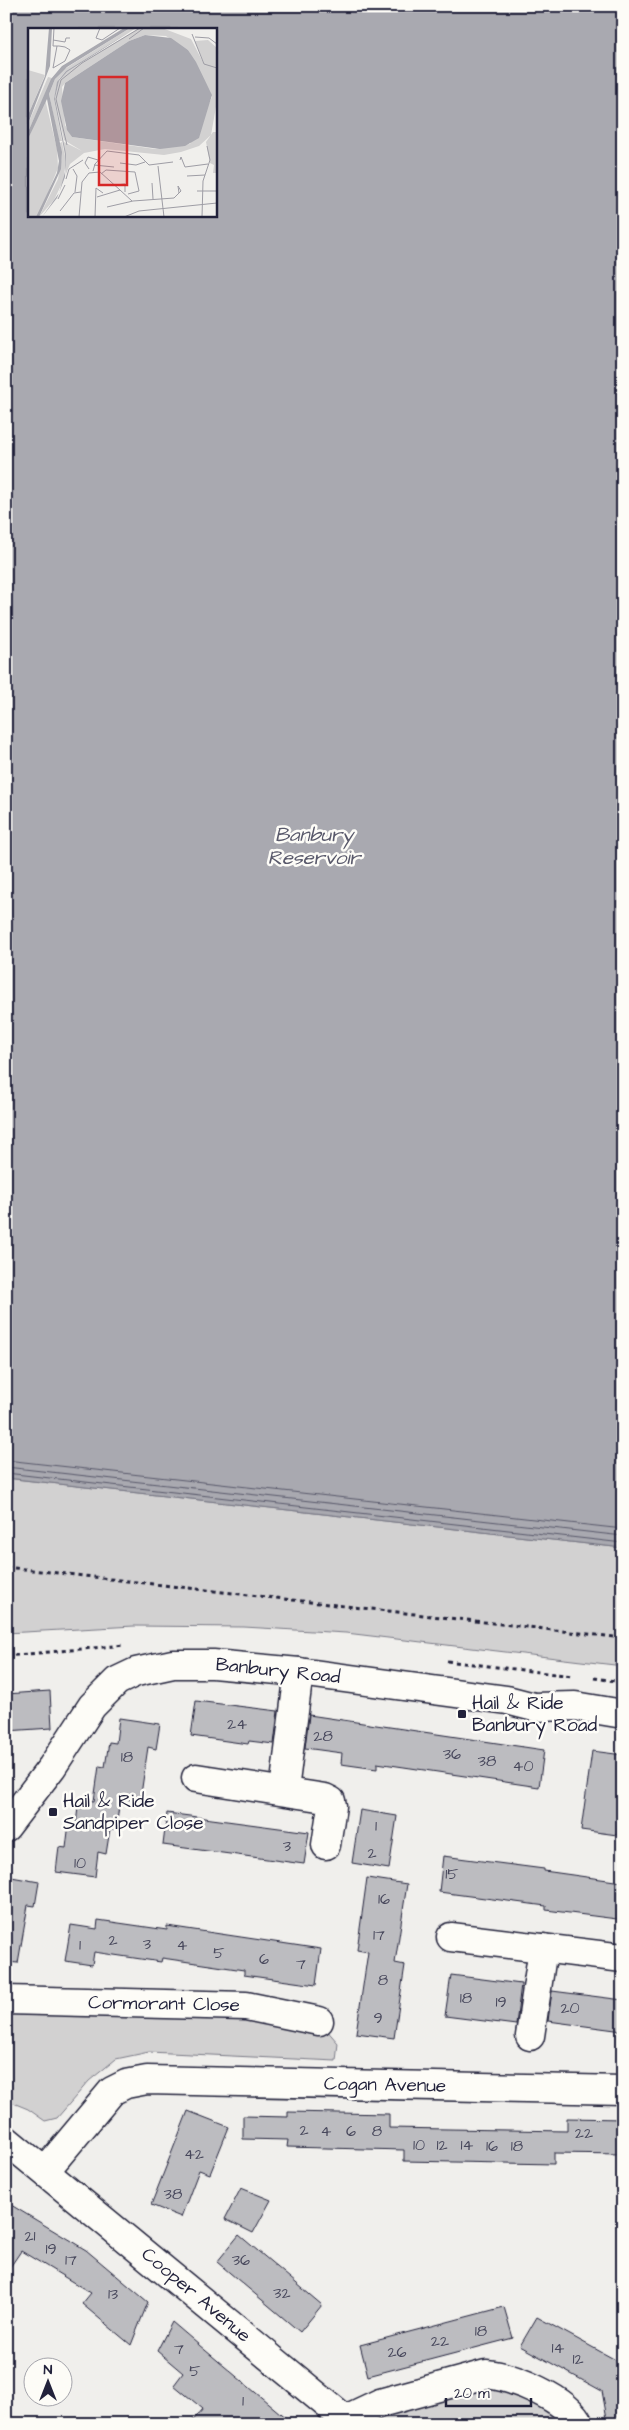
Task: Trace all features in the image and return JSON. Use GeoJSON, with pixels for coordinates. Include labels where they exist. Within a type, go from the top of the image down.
{"type":"FeatureCollection","features":[{"type":"Feature","properties":{"kind":"street","name":"Banbury Road"},"geometry":{"type":"LineString","coordinates":[[6,1827],[52,1767],[92,1706],[117,1681],[136,1672],[173,1664],[213,1664],[300,1672],[507,1700],[534,1707],[575,1706],[623,1714]]}},
{"type":"Feature","properties":{"kind":"street"},"geometry":{"type":"LineString","coordinates":[[284,1790],[300,1672]]}},
{"type":"Feature","properties":{"kind":"street"},"geometry":{"type":"LineString","coordinates":[[196,1778],[284,1790],[325,1798],[330,1801],[332,1806],[326,1845]]}},
{"type":"Feature","properties":{"kind":"street"},"geometry":{"type":"LineString","coordinates":[[451,1937],[623,1958]]}},
{"type":"Feature","properties":{"kind":"street"},"geometry":{"type":"LineString","coordinates":[[530,2036],[543,1948]]}},
{"type":"Feature","properties":{"kind":"street","name":"Cormorant Close"},"geometry":{"type":"LineString","coordinates":[[6,2000],[246,2006],[319,2020]]}},
{"type":"Feature","properties":{"kind":"street","name":"Cogan Avenue"},"geometry":{"type":"LineString","coordinates":[[45,2171],[112,2091],[126,2084],[146,2080],[623,2090]]}},
{"type":"Feature","properties":{"kind":"street","name":"Cooper Avenue"},"geometry":{"type":"LineString","coordinates":[[6,2140],[348,2421],[380,2403],[486,2374],[505,2376],[563,2404],[576,2417],[579,2424]]}},
{"type":"Feature","properties":{"kind":"path"},"geometry":{"type":"LineString","coordinates":[[6,1567],[623,1638]]}},
{"type":"Feature","properties":{"kind":"path"},"geometry":{"type":"LineString","coordinates":[[6,1656],[98,1646]]}},
{"type":"Feature","properties":{"kind":"shaded area"},"geometry":{"type":"Polygon","coordinates":[[[6,1478],[623,1548],[623,1666],[346,1633],[244,1627],[134,1626],[6,1633],[6,1478]]]}},
{"type":"Feature","properties":{"kind":"shaded area"},"geometry":{"type":"Polygon","coordinates":[[[6,2000],[319,2021],[338,2043],[336,2061],[149,2052],[116,2059],[89,2081],[57,2118],[45,2121],[28,2109],[6,2100],[6,2000]]]}},
{"type":"Feature","properties":{"kind":"shaded area"},"geometry":{"type":"Polygon","coordinates":[[[493,2386],[508,2389],[557,2413],[563,2424],[376,2424],[378,2415],[493,2386]]]}},
{"type":"Feature","properties":{"kind":"water","name":"Banbury Reservoir"},"geometry":{"type":"Polygon","coordinates":[[[6,6],[623,6],[623,1548],[6,1478],[6,6]]]}},
{"type":"Feature","properties":{"kind":"building"},"geometry":{"type":"Polygon","coordinates":[[[50,1691],[52,1728],[6,1731],[6,1694],[50,1691]]]}},
{"type":"Feature","properties":{"kind":"building"},"geometry":{"type":"Polygon","coordinates":[[[196,1701],[278,1711],[274,1744],[249,1741],[248,1744],[191,1736],[196,1701]]]}},
{"type":"Feature","properties":{"kind":"building"},"geometry":{"type":"Polygon","coordinates":[[[309,1715],[544,1750],[539,1787],[377,1763],[377,1769],[341,1764],[342,1753],[305,1748],[309,1715]]]}},
{"type":"Feature","properties":{"kind":"building"},"geometry":{"type":"Polygon","coordinates":[[[119,1718],[160,1724],[156,1749],[148,1747],[140,1801],[120,1798],[116,1829],[110,1829],[106,1854],[98,1852],[95,1877],[56,1872],[59,1847],[66,1848],[69,1823],[76,1824],[79,1799],[94,1801],[99,1766],[105,1767],[109,1742],[116,1743],[119,1718]]]}},
{"type":"Feature","properties":{"kind":"building"},"geometry":{"type":"Polygon","coordinates":[[[592,1751],[623,1755],[623,1791],[617,1835],[581,1830],[592,1751]]]}},
{"type":"Feature","properties":{"kind":"building"},"geometry":{"type":"Polygon","coordinates":[[[360,1810],[397,1816],[389,1869],[352,1863],[360,1810]]]}},
{"type":"Feature","properties":{"kind":"building"},"geometry":{"type":"Polygon","coordinates":[[[167,1813],[309,1832],[304,1864],[163,1845],[167,1813]]]}},
{"type":"Feature","properties":{"kind":"building"},"geometry":{"type":"Polygon","coordinates":[[[443,1856],[544,1869],[544,1871],[622,1882],[617,1919],[546,1910],[546,1906],[439,1892],[443,1856]]]}},
{"type":"Feature","properties":{"kind":"building"},"geometry":{"type":"Polygon","coordinates":[[[6,1876],[39,1882],[35,1906],[28,1905],[18,1963],[6,1962],[6,1876]]]}},
{"type":"Feature","properties":{"kind":"building"},"geometry":{"type":"Polygon","coordinates":[[[367,1878],[407,1884],[395,1963],[405,1965],[394,2038],[356,2033],[368,1952],[357,1950],[367,1878]]]}},
{"type":"Feature","properties":{"kind":"building"},"geometry":{"type":"Polygon","coordinates":[[[98,1920],[167,1930],[167,1926],[321,1949],[316,1985],[244,1975],[244,1970],[162,1958],[161,1962],[94,1952],[92,1965],[65,1961],[71,1925],[97,1929],[98,1920]]]}},
{"type":"Feature","properties":{"kind":"building"},"geometry":{"type":"Polygon","coordinates":[[[451,1975],[521,1984],[516,2025],[445,2016],[451,1975]]]}},
{"type":"Feature","properties":{"kind":"building"},"geometry":{"type":"Polygon","coordinates":[[[552,1991],[623,2000],[623,2031],[548,2021],[552,1991]]]}},
{"type":"Feature","properties":{"kind":"building"},"geometry":{"type":"Polygon","coordinates":[[[188,2111],[229,2127],[210,2174],[199,2170],[181,2217],[151,2205],[188,2111]]]}},
{"type":"Feature","properties":{"kind":"building"},"geometry":{"type":"Polygon","coordinates":[[[288,2112],[389,2114],[389,2128],[567,2131],[567,2118],[623,2119],[623,2154],[554,2153],[554,2164],[404,2161],[404,2150],[287,2147],[288,2140],[243,2139],[243,2116],[288,2117],[288,2112]]]}},
{"type":"Feature","properties":{"kind":"building"},"geometry":{"type":"Polygon","coordinates":[[[241,2188],[271,2200],[253,2233],[225,2219],[241,2188]]]}},
{"type":"Feature","properties":{"kind":"building"},"geometry":{"type":"Polygon","coordinates":[[[6,2202],[86,2250],[148,2302],[131,2345],[82,2304],[91,2293],[21,2251],[6,2273],[6,2202]]]}},
{"type":"Feature","properties":{"kind":"building"},"geometry":{"type":"Polygon","coordinates":[[[239,2235],[322,2305],[300,2332],[217,2262],[239,2235]]]}},
{"type":"Feature","properties":{"kind":"building"},"geometry":{"type":"Polygon","coordinates":[[[504,2307],[513,2338],[368,2376],[360,2345],[504,2307]]]}},
{"type":"Feature","properties":{"kind":"building"},"geometry":{"type":"Polygon","coordinates":[[[537,2317],[623,2364],[623,2424],[608,2424],[602,2391],[520,2346],[537,2317]]]}},
{"type":"Feature","properties":{"kind":"building"},"geometry":{"type":"Polygon","coordinates":[[[172,2322],[293,2424],[190,2424],[203,2409],[174,2385],[183,2373],[157,2351],[172,2322]]]}},
{"type":"Feature","properties":{"kind":"place","name":"Hail & Ride Banbury Road"},"geometry":{"type":"Point","coordinates":[462,1714]}},
{"type":"Feature","properties":{"kind":"place","name":"Hail & Ride Sandpiper Close"},"geometry":{"type":"Point","coordinates":[53,1812]}}]}
